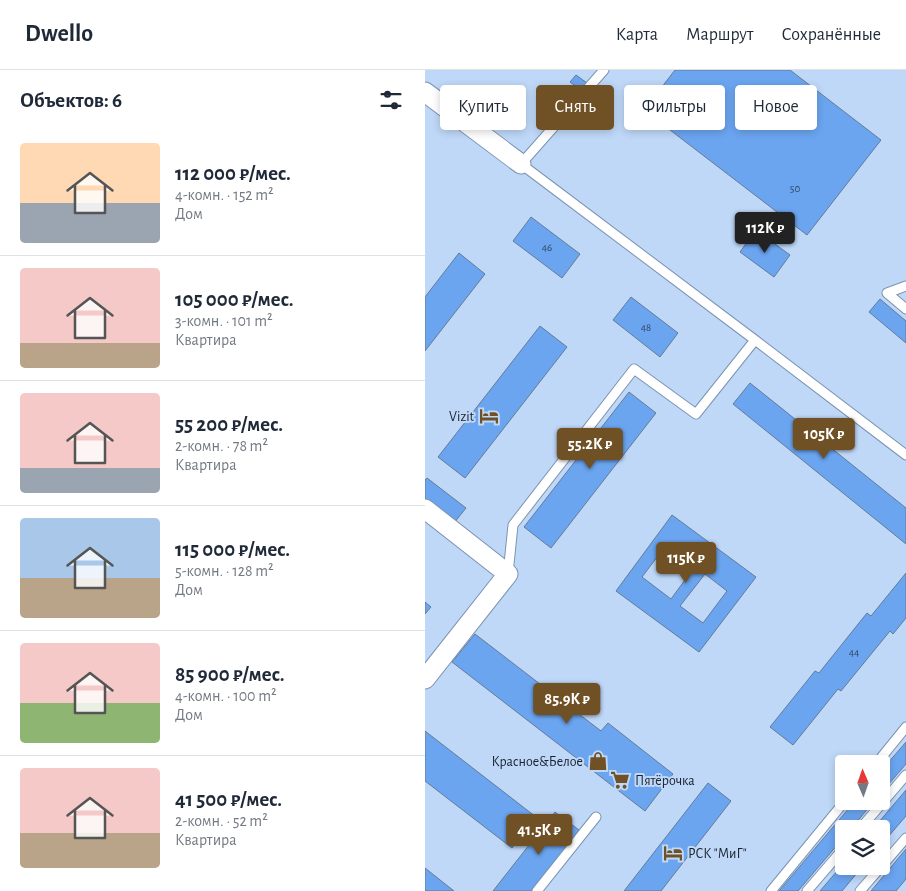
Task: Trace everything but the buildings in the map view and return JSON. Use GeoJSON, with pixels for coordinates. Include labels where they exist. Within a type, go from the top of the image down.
{"type":"FeatureCollection","features":[{"type":"Feature","properties":{"kind":"street"},"geometry":{"type":"LineString","coordinates":[[425,92],[521,164]]}},
{"type":"Feature","properties":{"kind":"street"},"geometry":{"type":"LineString","coordinates":[[425,509],[508,574],[425,679]]}},
{"type":"Feature","properties":{"kind":"lane"},"geometry":{"type":"LineString","coordinates":[[604,70],[521,164],[906,455]]}},
{"type":"Feature","properties":{"kind":"lane"},"geometry":{"type":"LineString","coordinates":[[906,286],[887,293],[906,310]]}},
{"type":"Feature","properties":{"kind":"lane"},"geometry":{"type":"LineString","coordinates":[[508,574],[513,525],[634,369],[696,414],[755,340]]}},
{"type":"Feature","properties":{"kind":"lane"},"geometry":{"type":"LineString","coordinates":[[883,755],[906,727]]}},
{"type":"Feature","properties":{"kind":"lane"},"geometry":{"type":"LineString","coordinates":[[868,820],[906,775]]}},
{"type":"Feature","properties":{"kind":"lane"},"geometry":{"type":"LineString","coordinates":[[771,891],[838,810]]}},
{"type":"Feature","properties":{"kind":"lane"},"geometry":{"type":"LineString","coordinates":[[537,891],[596,817]]}},
{"type":"Feature","properties":{"kind":"lane"},"geometry":{"type":"LineString","coordinates":[[861,891],[906,838]]}},
{"type":"Feature","properties":{"kind":"lane"},"geometry":{"type":"LineString","coordinates":[[807,891],[835,858]]}},
{"type":"Feature","properties":{"kind":"place","name":"Vizit"},"geometry":{"type":"Point","coordinates":[489,416]}},
{"type":"Feature","properties":{"kind":"place","name":"Красное&Белое"},"geometry":{"type":"Point","coordinates":[598,761]}},
{"type":"Feature","properties":{"kind":"place","name":"Пятёрочка"},"geometry":{"type":"Point","coordinates":[620,780]}},
{"type":"Feature","properties":{"kind":"place","name":"РСК \"МиГ\""},"geometry":{"type":"Point","coordinates":[673,853]}}]}
